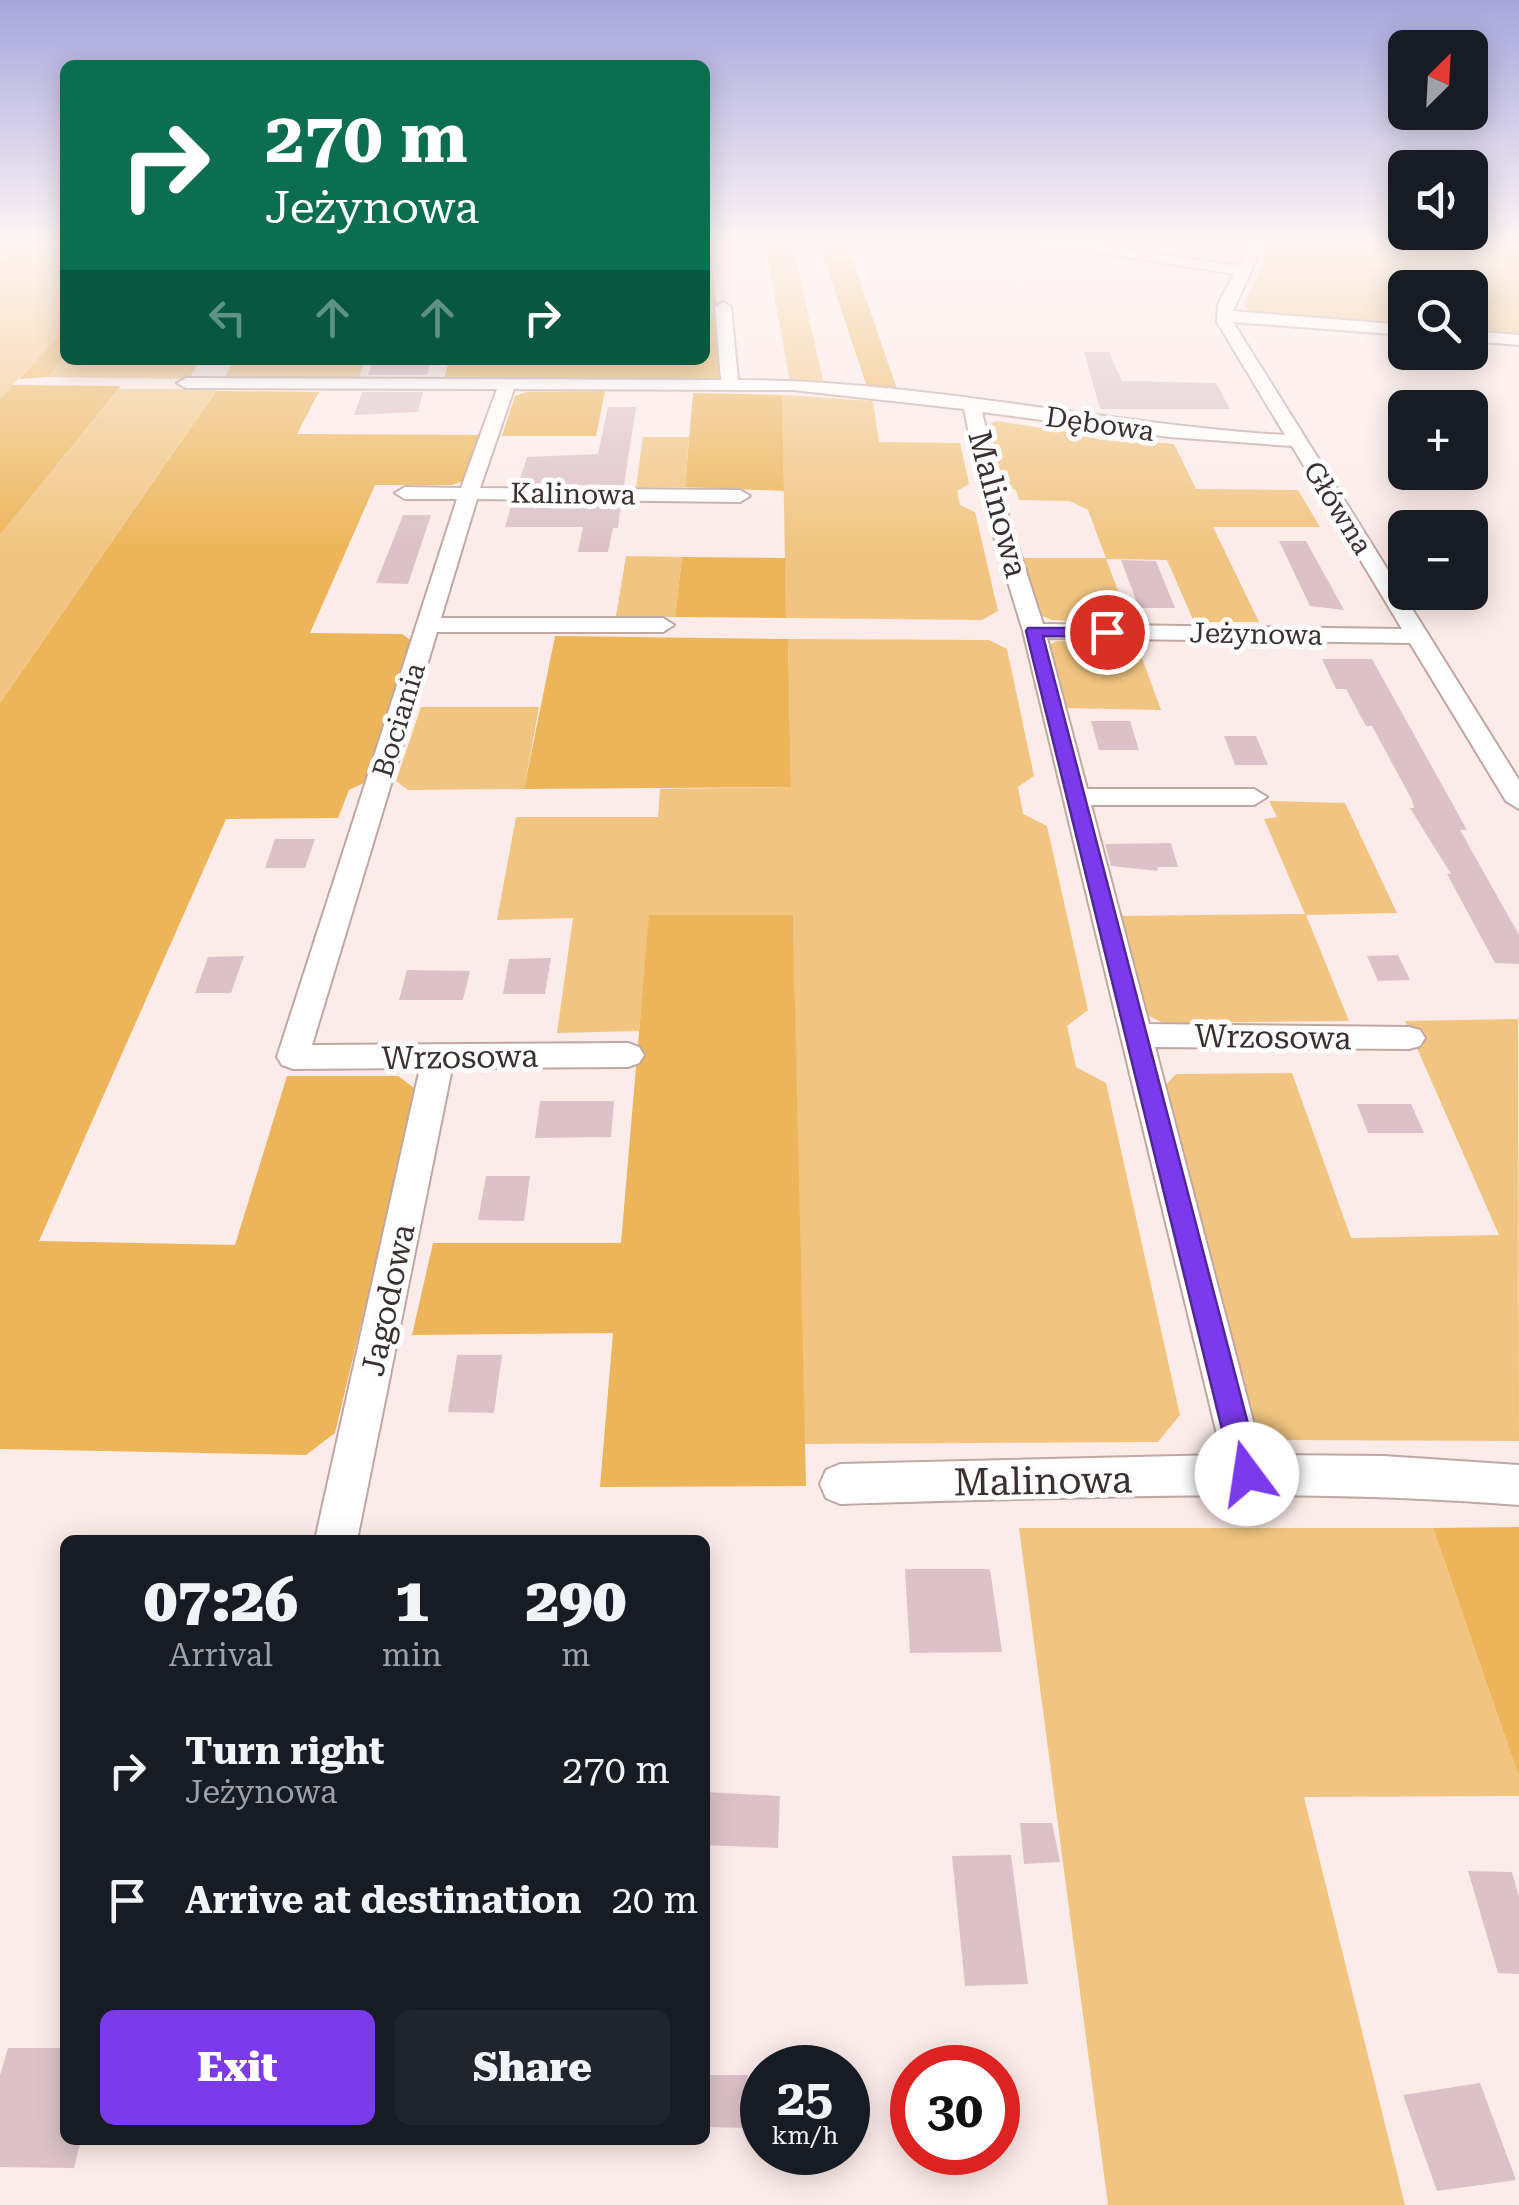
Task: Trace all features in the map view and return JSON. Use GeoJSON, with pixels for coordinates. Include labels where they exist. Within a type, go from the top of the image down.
{"type":"FeatureCollection","features":[{"type":"Feature","properties":{"kind":"street"},"geometry":{"type":"LineString","coordinates":[[727,343],[730,382]]}},
{"type":"Feature","properties":{"kind":"street","name":"Główna"},"geometry":{"type":"LineString","coordinates":[[1237,343],[1519,802]]}},
{"type":"Feature","properties":{"kind":"street","name":"Dębowa"},"geometry":{"type":"LineString","coordinates":[[186,383],[730,382],[877,392],[1140,431],[1296,441]]}},
{"type":"Feature","properties":{"kind":"street","name":"Bociania"},"geometry":{"type":"LineString","coordinates":[[292,1057],[468,494],[508,383]]}},
{"type":"Feature","properties":{"kind":"street","name":"Malinowa"},"geometry":{"type":"LineString","coordinates":[[972,406],[992,497],[1034,631],[1247,1474]]}},
{"type":"Feature","properties":{"kind":"street","name":"Kalinowa"},"geometry":{"type":"LineString","coordinates":[[405,493],[740,496]]}},
{"type":"Feature","properties":{"kind":"street"},"geometry":{"type":"LineString","coordinates":[[428,625],[662,625]]}},
{"type":"Feature","properties":{"kind":"street","name":"Jeżynowa"},"geometry":{"type":"LineString","coordinates":[[1034,631],[1418,636]]}},
{"type":"Feature","properties":{"kind":"street"},"geometry":{"type":"LineString","coordinates":[[1076,798],[1254,797]]}},
{"type":"Feature","properties":{"kind":"street","name":"Wrzosowa"},"geometry":{"type":"LineString","coordinates":[[1137,1035],[1410,1038]]}},
{"type":"Feature","properties":{"kind":"street","name":"Wrzosowa"},"geometry":{"type":"LineString","coordinates":[[292,1057],[628,1055]]}},
{"type":"Feature","properties":{"kind":"street","name":"Jagodowa"},"geometry":{"type":"LineString","coordinates":[[337,1535],[438,1059]]}},
{"type":"Feature","properties":{"kind":"street","name":"Malinowa"},"geometry":{"type":"LineString","coordinates":[[840,1484],[1247,1474],[1384,1475],[1519,1485]]}},
{"type":"Feature","properties":{"kind":"shaded area"},"geometry":{"type":"Polygon","coordinates":[[[0,343],[51,343],[0,399],[0,343]]]}},
{"type":"Feature","properties":{"kind":"shaded area"},"geometry":{"type":"Polygon","coordinates":[[[52,343],[60,343],[60,363],[47,377],[19,379],[52,343]]]}},
{"type":"Feature","properties":{"kind":"shaded area"},"geometry":{"type":"Polygon","coordinates":[[[710,343],[722,343],[726,379],[444,381],[448,365],[710,365],[710,343]]]}},
{"type":"Feature","properties":{"kind":"shaded area"},"geometry":{"type":"Polygon","coordinates":[[[783,343],[815,343],[824,384],[790,382],[783,343]]]}},
{"type":"Feature","properties":{"kind":"shaded area"},"geometry":{"type":"Polygon","coordinates":[[[852,343],[881,343],[898,392],[867,387],[852,343]]]}},
{"type":"Feature","properties":{"kind":"shaded area"},"geometry":{"type":"Polygon","coordinates":[[[60,363],[197,365],[189,379],[47,377],[60,363]]]}},
{"type":"Feature","properties":{"kind":"shaded area"},"geometry":{"type":"Polygon","coordinates":[[[231,365],[363,365],[358,380],[224,379],[231,365]]]}},
{"type":"Feature","properties":{"kind":"shaded area"},"geometry":{"type":"Polygon","coordinates":[[[13,385],[121,386],[0,535],[0,399],[13,385]]]}},
{"type":"Feature","properties":{"kind":"shaded area"},"geometry":{"type":"Polygon","coordinates":[[[119,389],[217,389],[0,703],[0,535],[119,389]]]}},
{"type":"Feature","properties":{"kind":"shaded area"},"geometry":{"type":"Polygon","coordinates":[[[216,391],[319,392],[297,434],[481,435],[467,480],[452,485],[375,485],[310,633],[402,634],[413,642],[368,781],[349,790],[338,818],[226,819],[39,1241],[235,1245],[287,1076],[398,1076],[417,1090],[335,1433],[306,1455],[0,1449],[0,703],[216,391]]]}},
{"type":"Feature","properties":{"kind":"shaded area"},"geometry":{"type":"Polygon","coordinates":[[[605,391],[596,436],[502,436],[515,396],[527,392],[605,391]]]}},
{"type":"Feature","properties":{"kind":"shaded area"},"geometry":{"type":"Polygon","coordinates":[[[693,393],[782,395],[784,491],[685,487],[693,393]]]}},
{"type":"Feature","properties":{"kind":"shaded area"},"geometry":{"type":"Polygon","coordinates":[[[782,395],[873,401],[879,442],[960,443],[969,484],[957,491],[960,505],[975,512],[998,611],[982,620],[786,618],[782,395]]]}},
{"type":"Feature","properties":{"kind":"shaded area"},"geometry":{"type":"Polygon","coordinates":[[[996,421],[1102,440],[1174,444],[1196,489],[1298,490],[1320,527],[1213,527],[1259,622],[1194,622],[1167,560],[1106,559],[1130,622],[1052,620],[1037,614],[1023,558],[1106,558],[1088,510],[1070,501],[1019,500],[1016,490],[1004,486],[988,425],[996,421]]]}},
{"type":"Feature","properties":{"kind":"shaded area"},"geometry":{"type":"Polygon","coordinates":[[[643,437],[689,437],[685,487],[636,487],[643,437]]]}},
{"type":"Feature","properties":{"kind":"shaded area"},"geometry":{"type":"Polygon","coordinates":[[[626,556],[682,557],[675,617],[616,616],[626,556]]]}},
{"type":"Feature","properties":{"kind":"shaded area"},"geometry":{"type":"Polygon","coordinates":[[[682,557],[785,558],[786,618],[675,617],[682,557]]]}},
{"type":"Feature","properties":{"kind":"shaded area"},"geometry":{"type":"Polygon","coordinates":[[[555,636],[788,639],[791,787],[524,789],[555,636]]]}},
{"type":"Feature","properties":{"kind":"shaded area"},"geometry":{"type":"Polygon","coordinates":[[[788,639],[989,640],[1007,649],[1034,776],[1018,787],[1023,814],[1047,826],[1088,1010],[1067,1026],[1076,1067],[1106,1083],[1180,1415],[1158,1442],[804,1444],[793,915],[650,915],[639,1031],[557,1033],[573,918],[497,920],[516,817],[658,817],[660,789],[791,787],[788,639]]]}},
{"type":"Feature","properties":{"kind":"shaded area"},"geometry":{"type":"Polygon","coordinates":[[[1056,641],[1136,642],[1161,710],[1062,708],[1046,648],[1056,641]]]}},
{"type":"Feature","properties":{"kind":"shaded area"},"geometry":{"type":"Polygon","coordinates":[[[421,707],[539,707],[524,789],[408,790],[396,781],[421,707]]]}},
{"type":"Feature","properties":{"kind":"shaded area"},"geometry":{"type":"Polygon","coordinates":[[[1269,801],[1345,803],[1397,913],[1306,915],[1349,1021],[1163,1023],[1141,1012],[1118,916],[1305,914],[1264,819],[1277,817],[1269,801]]]}},
{"type":"Feature","properties":{"kind":"shaded area"},"geometry":{"type":"Polygon","coordinates":[[[649,915],[793,915],[806,1486],[600,1487],[613,1333],[412,1335],[433,1243],[621,1243],[649,915]]]}},
{"type":"Feature","properties":{"kind":"shaded area"},"geometry":{"type":"Polygon","coordinates":[[[1518,1019],[1519,1441],[1281,1440],[1247,1419],[1161,1090],[1176,1074],[1292,1073],[1351,1238],[1499,1235],[1405,1021],[1518,1019]]]}},
{"type":"Feature","properties":{"kind":"shaded area"},"geometry":{"type":"Polygon","coordinates":[[[1519,1527],[1519,1777],[1433,1528],[1519,1527]]]}},
{"type":"Feature","properties":{"kind":"shaded area"},"geometry":{"type":"Polygon","coordinates":[[[1019,1528],[1433,1528],[1519,1777],[1519,1796],[1304,1797],[1405,2205],[1108,2205],[1019,1528]]]}},
{"type":"Feature","properties":{"kind":"building"},"geometry":{"type":"Polygon","coordinates":[[[1084,352],[1109,352],[1122,381],[1216,383],[1230,409],[1100,409],[1084,352]]]}},
{"type":"Feature","properties":{"kind":"building"},"geometry":{"type":"Polygon","coordinates":[[[371,365],[430,365],[427,375],[368,375],[371,365]]]}},
{"type":"Feature","properties":{"kind":"building"},"geometry":{"type":"Polygon","coordinates":[[[362,392],[423,392],[418,412],[354,415],[362,392]]]}},
{"type":"Feature","properties":{"kind":"building"},"geometry":{"type":"Polygon","coordinates":[[[608,407],[636,407],[624,485],[518,485],[527,457],[598,454],[608,407]]]}},
{"type":"Feature","properties":{"kind":"building"},"geometry":{"type":"Polygon","coordinates":[[[512,503],[621,504],[618,528],[613,528],[608,552],[578,552],[583,527],[505,527],[512,503]]]}},
{"type":"Feature","properties":{"kind":"building"},"geometry":{"type":"Polygon","coordinates":[[[403,515],[431,515],[408,584],[376,583],[403,515]]]}},
{"type":"Feature","properties":{"kind":"building"},"geometry":{"type":"Polygon","coordinates":[[[1279,541],[1306,541],[1344,610],[1310,606],[1279,541]]]}},
{"type":"Feature","properties":{"kind":"building"},"geometry":{"type":"Polygon","coordinates":[[[1121,560],[1156,561],[1175,608],[1139,608],[1121,560]]]}},
{"type":"Feature","properties":{"kind":"building"},"geometry":{"type":"Polygon","coordinates":[[[1322,659],[1372,659],[1467,830],[1460,830],[1519,935],[1519,964],[1495,963],[1447,874],[1451,874],[1410,808],[1414,808],[1412,800],[1372,726],[1366,726],[1346,689],[1336,689],[1322,659]]]}},
{"type":"Feature","properties":{"kind":"building"},"geometry":{"type":"Polygon","coordinates":[[[1091,721],[1130,721],[1139,750],[1099,750],[1091,721]]]}},
{"type":"Feature","properties":{"kind":"building"},"geometry":{"type":"Polygon","coordinates":[[[1224,736],[1256,736],[1268,765],[1235,765],[1224,736]]]}},
{"type":"Feature","properties":{"kind":"building"},"geometry":{"type":"Polygon","coordinates":[[[275,839],[315,839],[305,868],[265,868],[275,839]]]}},
{"type":"Feature","properties":{"kind":"building"},"geometry":{"type":"Polygon","coordinates":[[[1171,843],[1178,867],[1157,867],[1158,871],[1111,866],[1105,844],[1171,843]]]}},
{"type":"Feature","properties":{"kind":"building"},"geometry":{"type":"Polygon","coordinates":[[[1398,955],[1410,980],[1378,981],[1367,956],[1398,955]]]}},
{"type":"Feature","properties":{"kind":"building"},"geometry":{"type":"Polygon","coordinates":[[[244,956],[231,993],[195,993],[208,957],[244,956]]]}},
{"type":"Feature","properties":{"kind":"building"},"geometry":{"type":"Polygon","coordinates":[[[551,958],[545,994],[503,994],[509,959],[551,958]]]}},
{"type":"Feature","properties":{"kind":"building"},"geometry":{"type":"Polygon","coordinates":[[[407,970],[470,971],[463,1000],[399,1000],[407,970]]]}},
{"type":"Feature","properties":{"kind":"building"},"geometry":{"type":"Polygon","coordinates":[[[540,1101],[614,1101],[611,1137],[535,1138],[540,1101]]]}},
{"type":"Feature","properties":{"kind":"building"},"geometry":{"type":"Polygon","coordinates":[[[1357,1104],[1411,1104],[1424,1133],[1368,1133],[1357,1104]]]}},
{"type":"Feature","properties":{"kind":"building"},"geometry":{"type":"Polygon","coordinates":[[[486,1176],[530,1176],[524,1221],[478,1220],[486,1176]]]}},
{"type":"Feature","properties":{"kind":"building"},"geometry":{"type":"Polygon","coordinates":[[[457,1355],[502,1355],[494,1413],[448,1412],[457,1355]]]}},
{"type":"Feature","properties":{"kind":"building"},"geometry":{"type":"Polygon","coordinates":[[[905,1569],[990,1569],[1002,1652],[910,1653],[905,1569]]]}},
{"type":"Feature","properties":{"kind":"building"},"geometry":{"type":"Polygon","coordinates":[[[710,1792],[780,1796],[778,1848],[710,1845],[710,1792]]]}},
{"type":"Feature","properties":{"kind":"building"},"geometry":{"type":"Polygon","coordinates":[[[1020,1823],[1052,1823],[1060,1862],[1024,1864],[1020,1823]]]}},
{"type":"Feature","properties":{"kind":"building"},"geometry":{"type":"Polygon","coordinates":[[[1011,1855],[1028,1984],[965,1986],[952,1856],[1011,1855]]]}},
{"type":"Feature","properties":{"kind":"building"},"geometry":{"type":"Polygon","coordinates":[[[1468,1871],[1512,1872],[1519,1897],[1519,1974],[1498,1973],[1468,1871]]]}},
{"type":"Feature","properties":{"kind":"building"},"geometry":{"type":"Polygon","coordinates":[[[8,2048],[60,2048],[60,2145],[80,2145],[74,2168],[0,2167],[0,2075],[8,2048]]]}},
{"type":"Feature","properties":{"kind":"building"},"geometry":{"type":"Polygon","coordinates":[[[710,2075],[740,2075],[740,2128],[710,2127],[710,2075]]]}},
{"type":"Feature","properties":{"kind":"building"},"geometry":{"type":"Polygon","coordinates":[[[1480,2083],[1516,2180],[1437,2191],[1403,2095],[1480,2083]]]}},
{"type":"Feature","properties":{"kind":"route"},"geometry":{"type":"LineString","coordinates":[[1107,632],[1034,631],[1247,1474]]}}]}
